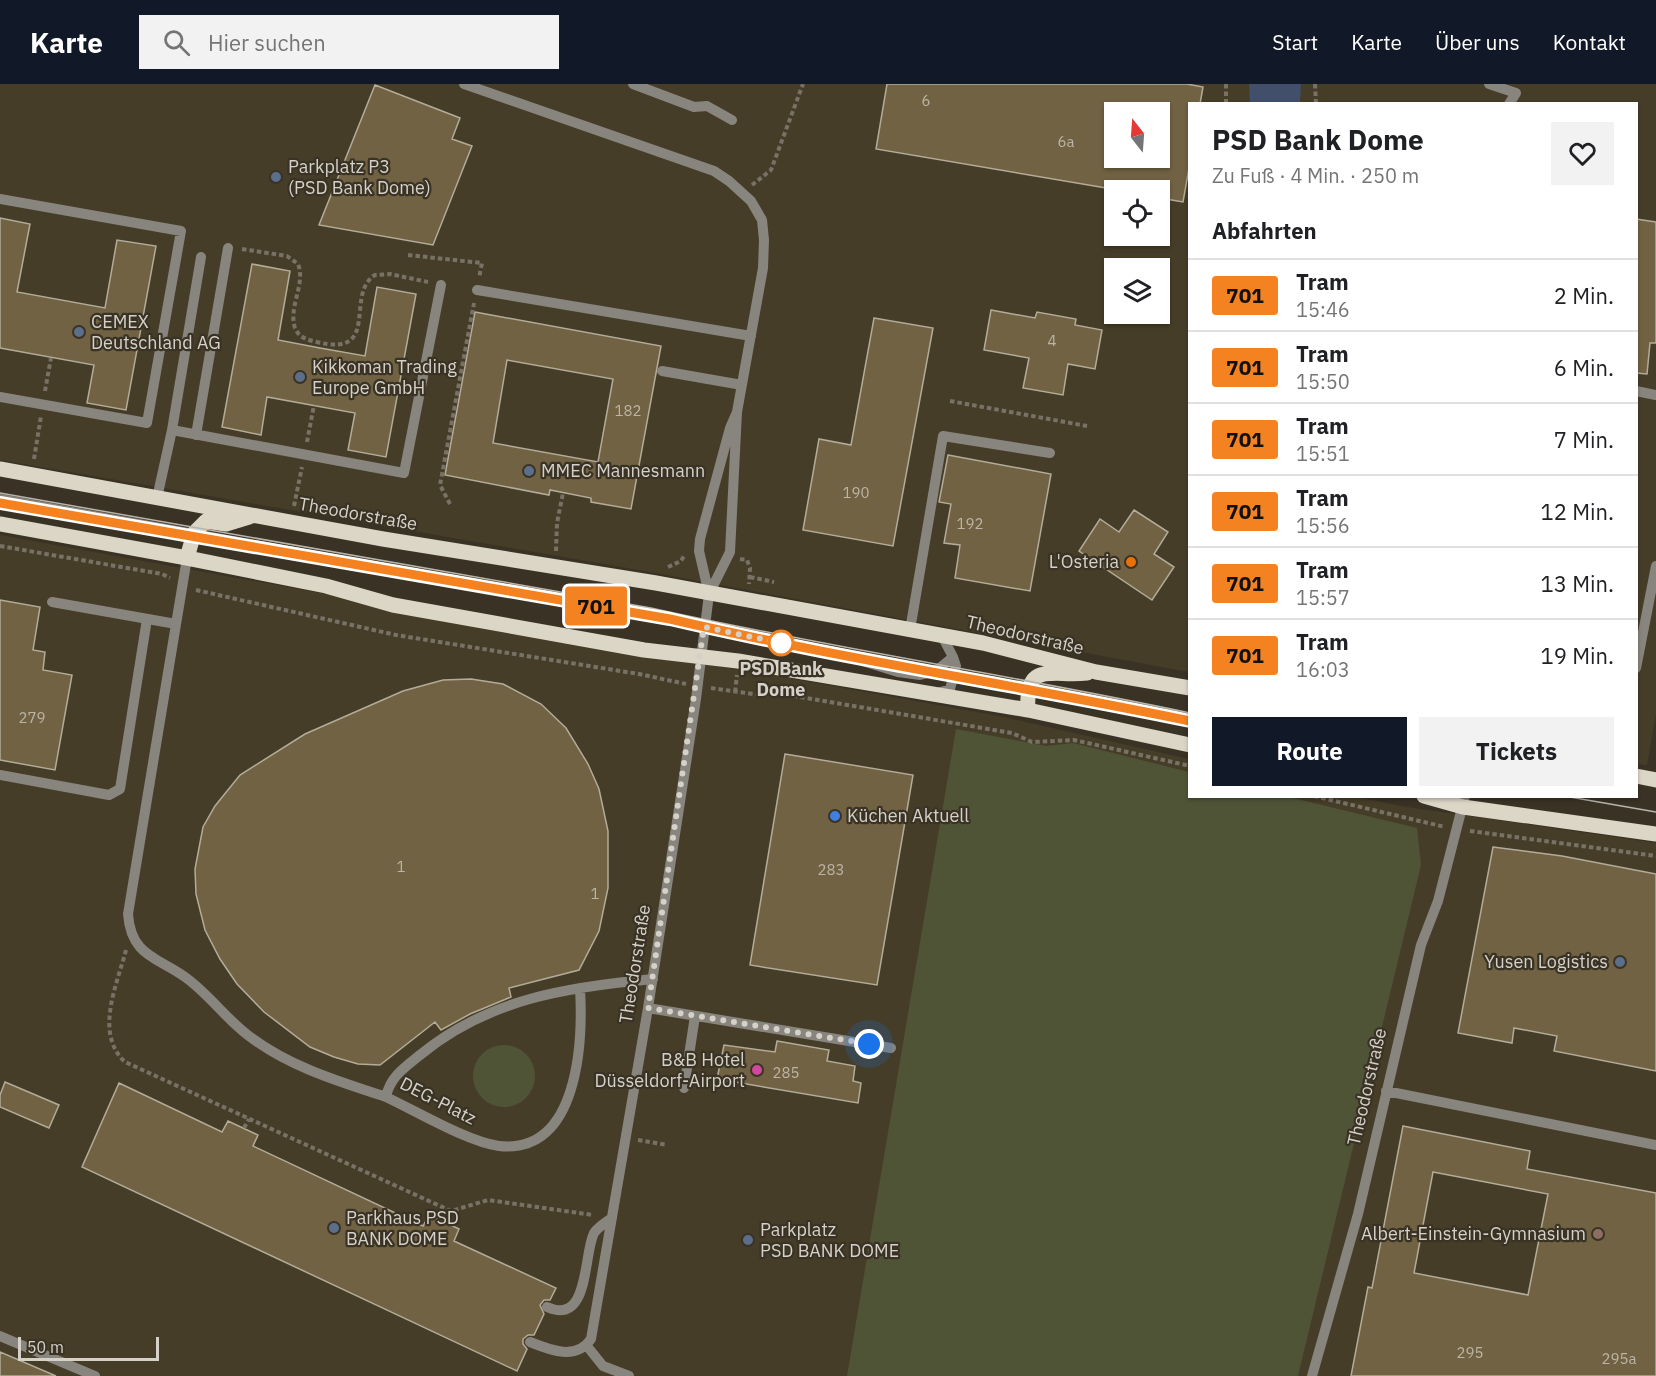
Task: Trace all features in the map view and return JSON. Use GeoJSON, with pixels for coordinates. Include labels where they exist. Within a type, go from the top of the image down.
{"type":"FeatureCollection","features":[{"type":"Feature","properties":{"kind":"main road","name":"Theodorstraße"},"geometry":{"type":"LineString","coordinates":[[0,469],[252,516],[910,630],[1042,656],[1096,672],[1188,688]]}},
{"type":"Feature","properties":{"kind":"main road"},"geometry":{"type":"LineString","coordinates":[[187,558],[194,533],[206,521],[226,524],[252,516]]}},
{"type":"Feature","properties":{"kind":"main road"},"geometry":{"type":"LineString","coordinates":[[0,524],[326,586],[393,605],[644,650],[738,661],[1028,710],[1188,745]]}},
{"type":"Feature","properties":{"kind":"main road"},"geometry":{"type":"LineString","coordinates":[[1028,710],[1027,688],[1035,677],[1047,673],[1067,675],[1096,672]]}},
{"type":"Feature","properties":{"kind":"main road"},"geometry":{"type":"LineString","coordinates":[[1638,777],[1656,780]]}},
{"type":"Feature","properties":{"kind":"main road"},"geometry":{"type":"LineString","coordinates":[[1437,798],[1656,834]]}},
{"type":"Feature","properties":{"kind":"street"},"geometry":{"type":"LineString","coordinates":[[464,84],[714,171],[743,192],[758,210],[764,240],[763,268],[737,412],[730,552],[709,594]]}},
{"type":"Feature","properties":{"kind":"street"},"geometry":{"type":"LineString","coordinates":[[633,84],[694,107],[707,106],[732,120]]}},
{"type":"Feature","properties":{"kind":"street"},"geometry":{"type":"LineString","coordinates":[[1489,84],[1516,93],[1510,102]]}},
{"type":"Feature","properties":{"kind":"street"},"geometry":{"type":"LineString","coordinates":[[0,199],[182,231],[147,423],[0,397]]}},
{"type":"Feature","properties":{"kind":"street"},"geometry":{"type":"LineString","coordinates":[[196,435],[228,248]]}},
{"type":"Feature","properties":{"kind":"street"},"geometry":{"type":"LineString","coordinates":[[158,498],[172,430],[201,257]]}},
{"type":"Feature","properties":{"kind":"street"},"geometry":{"type":"LineString","coordinates":[[172,430],[404,474],[441,285]]}},
{"type":"Feature","properties":{"kind":"street"},"geometry":{"type":"LineString","coordinates":[[477,290],[751,336]]}},
{"type":"Feature","properties":{"kind":"street"},"geometry":{"type":"LineString","coordinates":[[662,370],[742,385]]}},
{"type":"Feature","properties":{"kind":"street"},"geometry":{"type":"LineString","coordinates":[[1638,392],[1656,395]]}},
{"type":"Feature","properties":{"kind":"street"},"geometry":{"type":"LineString","coordinates":[[709,594],[699,551],[700,540],[730,428],[737,412]]}},
{"type":"Feature","properties":{"kind":"street"},"geometry":{"type":"LineString","coordinates":[[910,630],[943,436],[1050,453]]}},
{"type":"Feature","properties":{"kind":"street"},"geometry":{"type":"LineString","coordinates":[[0,499],[704,627],[843,655],[898,672],[920,675],[936,671],[953,657]]}},
{"type":"Feature","properties":{"kind":"street"},"geometry":{"type":"LineString","coordinates":[[187,558],[128,914],[133,936],[139,948],[154,960],[186,978],[247,1035],[279,1058],[319,1075],[386,1097]]}},
{"type":"Feature","properties":{"kind":"street"},"geometry":{"type":"LineString","coordinates":[[1638,658],[1656,566]]}},
{"type":"Feature","properties":{"kind":"street","name":"Theodorstraße"},"geometry":{"type":"LineString","coordinates":[[586,1346],[594,1325],[653,979],[709,594]]}},
{"type":"Feature","properties":{"kind":"street"},"geometry":{"type":"LineString","coordinates":[[52,602],[176,624]]}},
{"type":"Feature","properties":{"kind":"street"},"geometry":{"type":"LineString","coordinates":[[0,775],[109,795],[120,789],[147,619]]}},
{"type":"Feature","properties":{"kind":"street"},"geometry":{"type":"LineString","coordinates":[[932,695],[950,689],[956,675],[953,657],[942,636]]}},
{"type":"Feature","properties":{"kind":"street","name":"Theodorstraße"},"geometry":{"type":"LineString","coordinates":[[1312,1376],[1358,1214],[1421,945],[1438,901],[1464,802]]}},
{"type":"Feature","properties":{"kind":"street","name":"DEG-Platz"},"geometry":{"type":"LineString","coordinates":[[580,988],[582,1027],[571,1091],[562,1115],[540,1137],[515,1145],[499,1146],[475,1138],[386,1097],[392,1078],[456,1027],[498,1008],[580,988],[653,979]]}},
{"type":"Feature","properties":{"kind":"street"},"geometry":{"type":"LineString","coordinates":[[648,1008],[891,1048]]}},
{"type":"Feature","properties":{"kind":"street"},"geometry":{"type":"LineString","coordinates":[[684,1088],[695,1016]]}},
{"type":"Feature","properties":{"kind":"street"},"geometry":{"type":"LineString","coordinates":[[1386,1091],[1656,1145]]}},
{"type":"Feature","properties":{"kind":"street"},"geometry":{"type":"LineString","coordinates":[[547,1307],[559,1311],[565,1309],[581,1294],[590,1244],[596,1230],[612,1218]]}},
{"type":"Feature","properties":{"kind":"street"},"geometry":{"type":"LineString","coordinates":[[0,1336],[95,1376]]}},
{"type":"Feature","properties":{"kind":"street"},"geometry":{"type":"LineString","coordinates":[[530,1342],[562,1353],[573,1352],[586,1346],[603,1366],[629,1376]]}},
{"type":"Feature","properties":{"kind":"path"},"geometry":{"type":"LineString","coordinates":[[743,192],[771,170],[803,84]]}},
{"type":"Feature","properties":{"kind":"path"},"geometry":{"type":"LineString","coordinates":[[1226,84],[1226,102]]}},
{"type":"Feature","properties":{"kind":"path"},"geometry":{"type":"LineString","coordinates":[[1315,84],[1316,102]]}},
{"type":"Feature","properties":{"kind":"path"},"geometry":{"type":"LineString","coordinates":[[228,248],[275,253],[295,260],[300,273],[293,316],[295,326],[305,339],[320,345],[343,346],[350,342],[355,333],[366,285],[375,275],[390,274],[441,285]]}},
{"type":"Feature","properties":{"kind":"path"},"geometry":{"type":"LineString","coordinates":[[408,255],[482,263],[440,485],[450,504]]}},
{"type":"Feature","properties":{"kind":"path"},"geometry":{"type":"LineString","coordinates":[[950,401],[1088,426]]}},
{"type":"Feature","properties":{"kind":"path"},"geometry":{"type":"LineString","coordinates":[[556,567],[557,523],[563,493]]}},
{"type":"Feature","properties":{"kind":"path"},"geometry":{"type":"LineString","coordinates":[[0,546],[162,574],[202,592],[396,635],[639,674],[697,687],[760,695],[783,694],[1012,733],[1032,742],[1074,740],[1188,766]]}},
{"type":"Feature","properties":{"kind":"path"},"geometry":{"type":"LineString","coordinates":[[750,577],[774,582]]}},
{"type":"Feature","properties":{"kind":"path"},"geometry":{"type":"LineString","coordinates":[[1322,798],[1456,830],[1656,856]]}},
{"type":"Feature","properties":{"kind":"path"},"geometry":{"type":"LineString","coordinates":[[133,936],[128,942],[108,1018],[115,1052],[125,1062],[451,1211],[488,1200],[612,1218]]}},
{"type":"Feature","properties":{"kind":"path"},"geometry":{"type":"LineString","coordinates":[[244,1128],[249,1119]]}},
{"type":"Feature","properties":{"kind":"path"},"geometry":{"type":"LineString","coordinates":[[626,1138],[667,1145]]}},
{"type":"Feature","properties":{"kind":"path"},"geometry":{"type":"LineString","coordinates":[[446,1223],[451,1211]]}},
{"type":"Feature","properties":{"kind":"shaded area"},"geometry":{"type":"Polygon","coordinates":[[[0,84],[1656,84],[1656,714],[1647,765],[1638,764],[1638,102],[1188,102],[1188,672],[645,571],[0,460],[0,84]]]}},
{"type":"Feature","properties":{"kind":"shaded area"},"geometry":{"type":"Polygon","coordinates":[[[0,535],[1004,717],[1188,759],[1188,798],[1363,798],[1400,806],[1656,843],[1656,1376],[0,1376],[0,535]]]}},
{"type":"Feature","properties":{"kind":"green space"},"geometry":{"type":"Polygon","coordinates":[[[956,729],[1046,746],[1073,743],[1188,772],[1188,798],[1293,798],[1417,828],[1421,865],[1298,1376],[847,1376],[956,729]]]}},
{"type":"Feature","properties":{"kind":"green space"},"geometry":{"type":"Polygon","coordinates":[[[504,1045],[521,1050],[526,1054],[530,1059],[535,1076],[530,1093],[526,1098],[521,1102],[504,1107],[487,1102],[482,1098],[478,1093],[473,1076],[478,1059],[482,1054],[487,1050],[504,1045]]]}},
{"type":"Feature","properties":{"kind":"water"},"geometry":{"type":"Polygon","coordinates":[[[1249,84],[1301,84],[1300,102],[1250,102],[1249,84]]]}},
{"type":"Feature","properties":{"kind":"building"},"geometry":{"type":"Polygon","coordinates":[[[887,84],[1187,84],[1203,87],[1200,102],[1188,102],[1188,174],[1183,202],[1170,200],[1170,180],[1104,180],[1104,188],[876,149],[887,84]]]}},
{"type":"Feature","properties":{"kind":"building"},"geometry":{"type":"Polygon","coordinates":[[[375,85],[460,118],[452,139],[472,146],[433,245],[319,225],[375,85]]]}},
{"type":"Feature","properties":{"kind":"building"},"geometry":{"type":"Polygon","coordinates":[[[0,218],[30,224],[17,292],[105,308],[117,240],[156,246],[126,410],[87,403],[94,365],[0,348],[0,218]]]}},
{"type":"Feature","properties":{"kind":"building"},"geometry":{"type":"Polygon","coordinates":[[[1638,219],[1656,222],[1656,343],[1650,343],[1647,374],[1638,373],[1638,219]]]}},
{"type":"Feature","properties":{"kind":"building"},"geometry":{"type":"Polygon","coordinates":[[[252,264],[290,271],[278,340],[320,348],[365,356],[377,287],[416,294],[386,457],[348,450],[355,413],[267,397],[261,435],[222,427],[252,264]]]}},
{"type":"Feature","properties":{"kind":"building"},"geometry":{"type":"Polygon","coordinates":[[[991,310],[1035,318],[1037,312],[1076,319],[1075,325],[1102,330],[1095,369],[1068,364],[1063,395],[1023,388],[1029,358],[984,350],[991,310]]]}},
{"type":"Feature","properties":{"kind":"building"},"geometry":{"type":"Polygon","coordinates":[[[475,312],[661,346],[631,509],[591,502],[591,498],[550,490],[549,495],[445,475],[475,312]],[[507,360],[493,443],[598,462],[613,379],[507,360]]]}},
{"type":"Feature","properties":{"kind":"building"},"geometry":{"type":"Polygon","coordinates":[[[874,318],[933,328],[893,546],[803,530],[819,439],[851,445],[874,318]]]}},
{"type":"Feature","properties":{"kind":"building"},"geometry":{"type":"Polygon","coordinates":[[[948,455],[1051,474],[1030,591],[955,578],[960,545],[944,543],[951,504],[939,502],[948,455]]]}},
{"type":"Feature","properties":{"kind":"building"},"geometry":{"type":"Polygon","coordinates":[[[1134,510],[1168,532],[1154,554],[1174,567],[1152,600],[1079,551],[1100,519],[1119,532],[1134,510]]]}},
{"type":"Feature","properties":{"kind":"building"},"geometry":{"type":"Polygon","coordinates":[[[0,600],[40,607],[33,650],[45,652],[43,670],[72,675],[55,770],[0,760],[0,600]]]}},
{"type":"Feature","properties":{"kind":"building"},"geometry":{"type":"Polygon","coordinates":[[[471,679],[503,684],[541,704],[566,728],[588,764],[599,789],[608,831],[608,888],[599,931],[579,970],[509,988],[511,997],[470,1014],[441,1030],[435,1022],[380,1065],[358,1064],[334,1057],[310,1047],[264,1012],[237,984],[220,959],[205,930],[196,894],[195,869],[203,827],[215,806],[240,775],[305,734],[403,691],[443,680],[471,679]]]}},
{"type":"Feature","properties":{"kind":"building"},"geometry":{"type":"Polygon","coordinates":[[[785,754],[913,775],[877,985],[750,965],[785,754]]]}},
{"type":"Feature","properties":{"kind":"building"},"geometry":{"type":"Polygon","coordinates":[[[1493,847],[1562,856],[1656,874],[1656,1071],[1554,1051],[1557,1036],[1514,1028],[1512,1043],[1458,1033],[1493,847]]]}},
{"type":"Feature","properties":{"kind":"building"},"geometry":{"type":"Polygon","coordinates":[[[777,1041],[829,1050],[827,1061],[855,1066],[853,1081],[861,1083],[858,1103],[717,1079],[724,1045],[775,1052],[777,1041]]]}},
{"type":"Feature","properties":{"kind":"building"},"geometry":{"type":"Polygon","coordinates":[[[5,1082],[59,1105],[49,1128],[0,1107],[0,1095],[5,1082]]]}},
{"type":"Feature","properties":{"kind":"building","name":"Parkhaus PSD BANK DOME"},"geometry":{"type":"Polygon","coordinates":[[[119,1083],[222,1132],[228,1121],[258,1135],[253,1146],[423,1226],[429,1215],[459,1229],[454,1241],[556,1288],[550,1300],[544,1300],[540,1305],[544,1314],[534,1335],[528,1335],[523,1339],[523,1344],[527,1349],[517,1371],[82,1167],[119,1083]]]}},
{"type":"Feature","properties":{"kind":"building","name":"Albert-Einstein-Gymnasium"},"geometry":{"type":"Polygon","coordinates":[[[1403,1126],[1530,1151],[1527,1169],[1656,1193],[1656,1376],[1351,1376],[1368,1287],[1372,1288],[1403,1126]],[[1433,1172],[1414,1273],[1528,1295],[1548,1194],[1433,1172]]]}},
{"type":"Feature","properties":{"kind":"building"},"geometry":{"type":"Polygon","coordinates":[[[0,1352],[56,1376],[0,1376],[0,1352]]]}},
{"type":"Feature","properties":{"kind":"tram line"},"geometry":{"type":"LineString","coordinates":[[0,493],[651,608],[1188,713]]}},
{"type":"Feature","properties":{"kind":"tram line"},"geometry":{"type":"LineString","coordinates":[[0,503],[375,568]]}},
{"type":"Feature","properties":{"kind":"tram line","name":"701"},"geometry":{"type":"LineString","coordinates":[[0,503],[670,619],[742,636],[1188,721]]}},
{"type":"Feature","properties":{"kind":"tram line"},"geometry":{"type":"LineString","coordinates":[[1576,798],[1656,812]]}},
{"type":"Feature","properties":{"kind":"place","name":"Parkplatz P3 (PSD Bank Dome)"},"geometry":{"type":"Point","coordinates":[276,177]}},
{"type":"Feature","properties":{"kind":"place","name":"CEMEX Deutschland AG"},"geometry":{"type":"Point","coordinates":[79,332]}},
{"type":"Feature","properties":{"kind":"place","name":"Kikkoman Trading Europe GmbH"},"geometry":{"type":"Point","coordinates":[300,377]}},
{"type":"Feature","properties":{"kind":"place","name":"MMEC Mannesmann"},"geometry":{"type":"Point","coordinates":[529,471]}},
{"type":"Feature","properties":{"kind":"place","name":"L'Osteria"},"geometry":{"type":"Point","coordinates":[1131,562]}},
{"type":"Feature","properties":{"kind":"place","name":"PSD Bank Dome"},"geometry":{"type":"Point","coordinates":[781,643]}},
{"type":"Feature","properties":{"kind":"place","name":"Küchen Aktuell"},"geometry":{"type":"Point","coordinates":[835,816]}},
{"type":"Feature","properties":{"kind":"place","name":"Yusen Logistics"},"geometry":{"type":"Point","coordinates":[1620,962]}},
{"type":"Feature","properties":{"kind":"place","name":"B&B Hotel Düsseldorf-Airport"},"geometry":{"type":"Point","coordinates":[757,1070]}},
{"type":"Feature","properties":{"kind":"place","name":"Parkhaus PSD BANK DOME"},"geometry":{"type":"Point","coordinates":[334,1228]}},
{"type":"Feature","properties":{"kind":"place","name":"Albert-Einstein-Gymnasium"},"geometry":{"type":"Point","coordinates":[1598,1234]}},
{"type":"Feature","properties":{"kind":"place","name":"Parkplatz PSD BANK DOME"},"geometry":{"type":"Point","coordinates":[748,1240]}},
{"type":"Feature","properties":{"kind":"route"},"geometry":{"type":"LineString","coordinates":[[781,643],[704,627],[696,699],[648,1008],[869,1044]]}}]}
